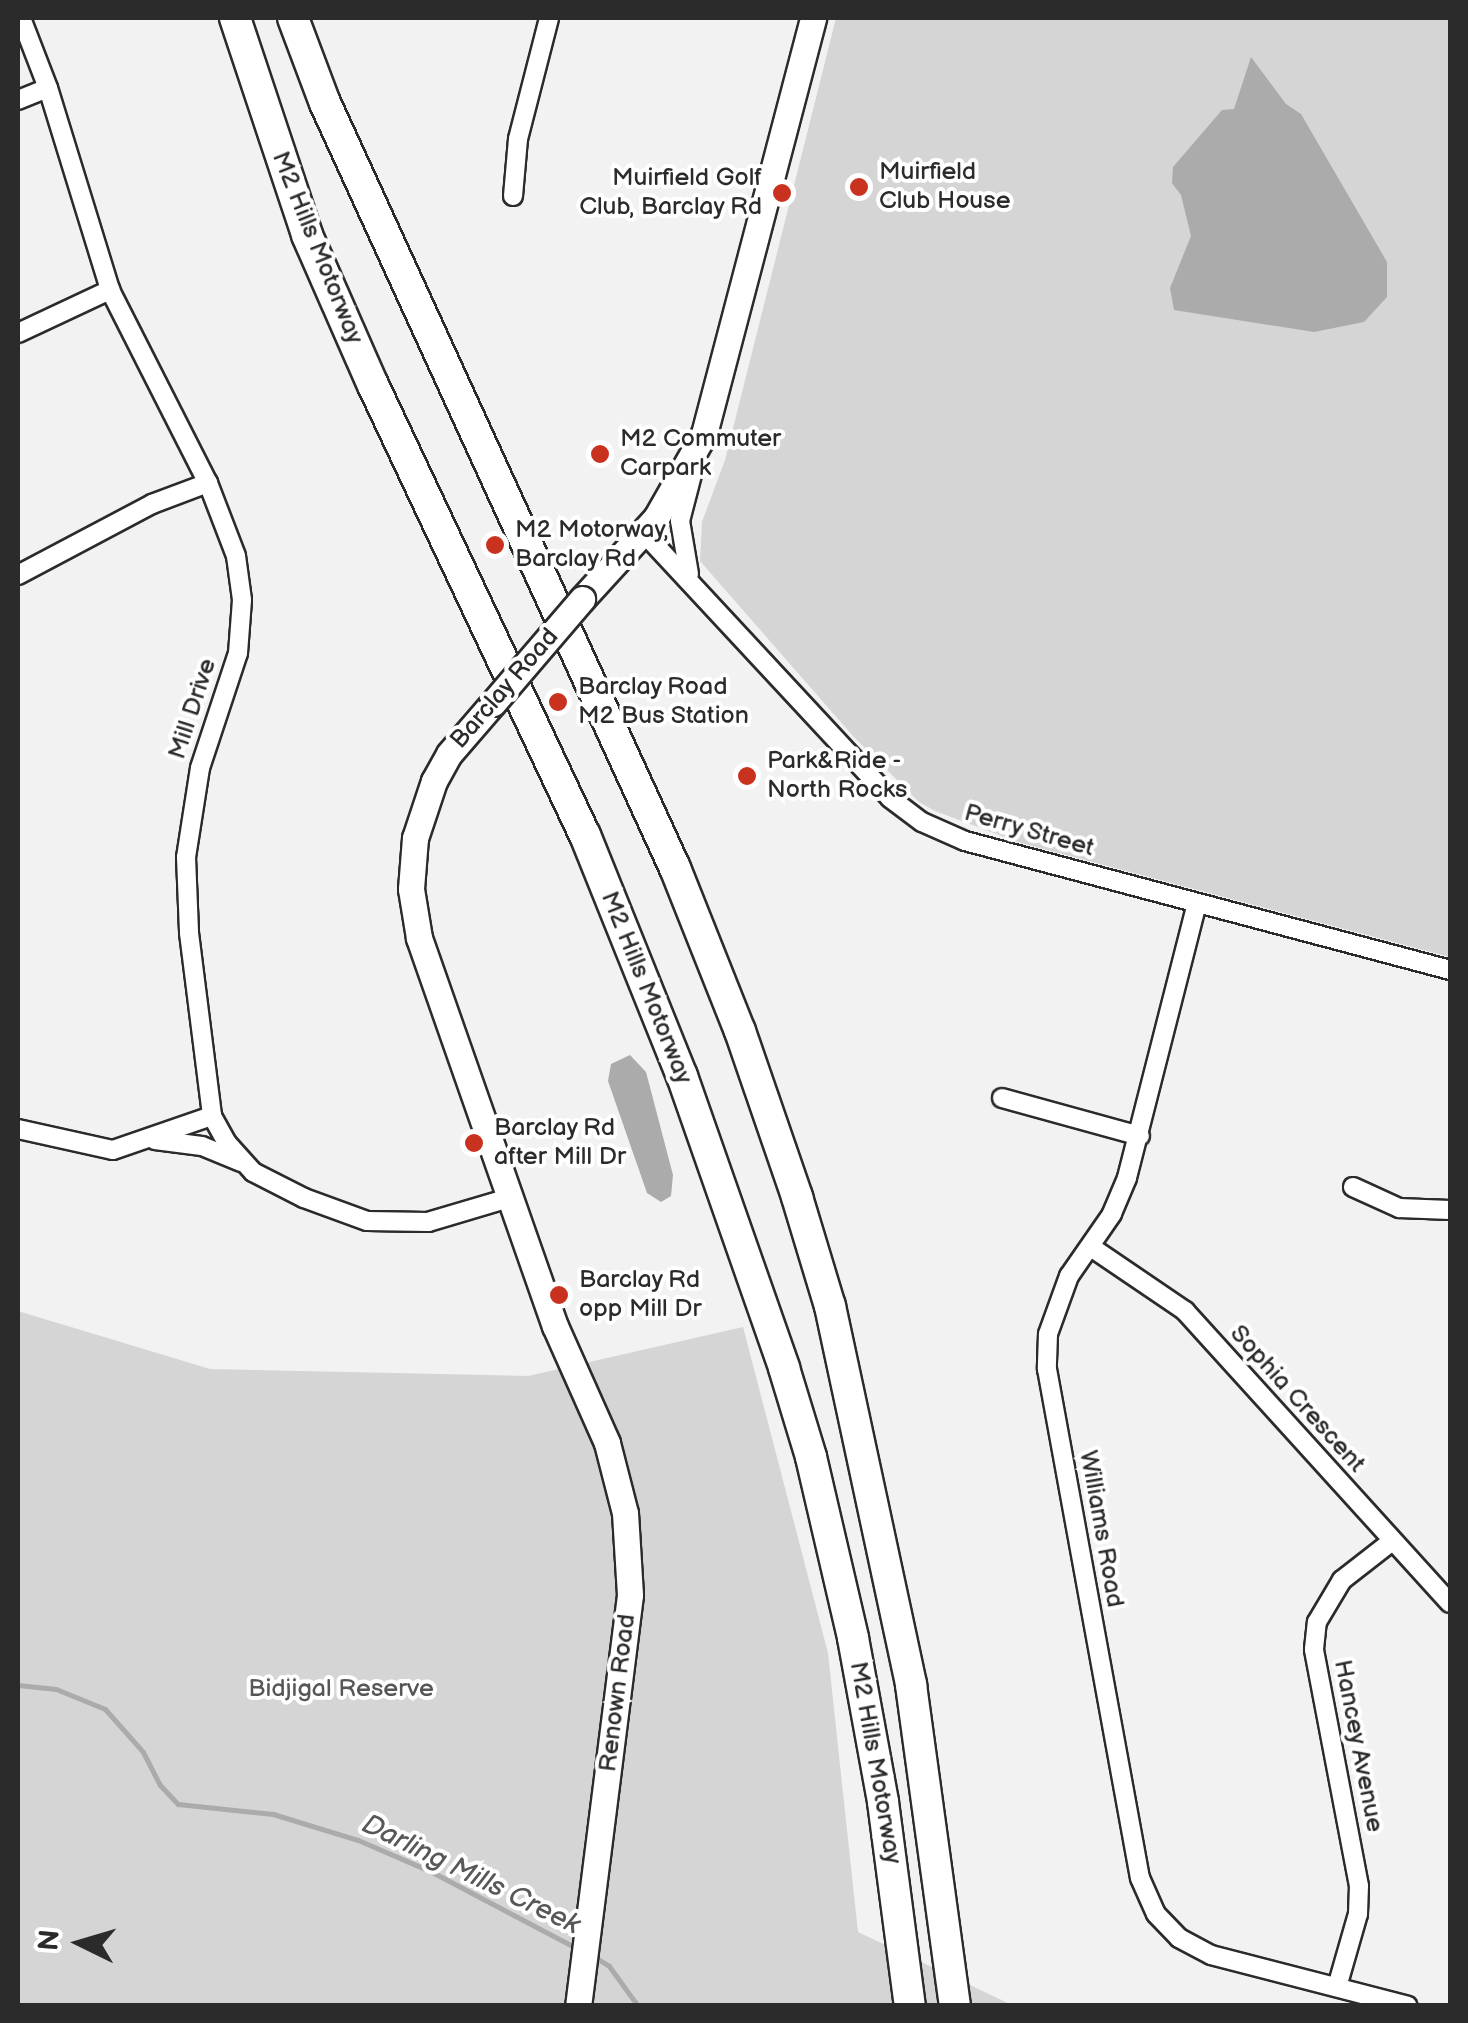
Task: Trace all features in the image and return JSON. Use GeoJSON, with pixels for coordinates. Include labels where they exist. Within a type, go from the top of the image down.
{"type":"FeatureCollection","features":[{"type":"Feature","properties":{"kind":"highway","name":"M2 Hills Motorway"},"geometry":{"type":"LineString","coordinates":[[235,18],[307,235],[418,483],[585,835],[694,1106],[784,1368],[811,1457],[854,1638],[884,1802],[910,2006]]}},
{"type":"Feature","properties":{"kind":"highway","name":"M2 Hills Motorway"},"geometry":{"type":"LineString","coordinates":[[293,18],[325,103],[676,868],[740,1031],[797,1197],[830,1306],[907,1665],[955,2006]]}},
{"type":"Feature","properties":{"kind":"main road","name":"Barclay Road"},"geometry":{"type":"LineString","coordinates":[[582,1387],[509,1198],[419,938],[411,889],[415,838],[434,781],[449,754],[644,532],[675,490],[704,434],[813,18]]}},
{"type":"Feature","properties":{"kind":"main road","name":"Renown Road"},"geometry":{"type":"LineString","coordinates":[[578,2006],[630,1594],[624,1513],[607,1443],[582,1387]]}},
{"type":"Feature","properties":{"kind":"street","name":"Mill Drive"},"geometry":{"type":"LineString","coordinates":[[22,18],[48,88],[110,290],[208,483],[236,556],[242,600],[238,653],[200,768],[186,857],[189,933],[212,1116],[242,1162],[304,1198],[385,1224],[428,1222],[509,1198]]}},
{"type":"Feature","properties":{"kind":"street"},"geometry":{"type":"LineString","coordinates":[[513,196],[518,139],[549,18]]}},
{"type":"Feature","properties":{"kind":"street"},"geometry":{"type":"LineString","coordinates":[[18,100],[48,88]]}},
{"type":"Feature","properties":{"kind":"street"},"geometry":{"type":"LineString","coordinates":[[18,333],[110,290]]}},
{"type":"Feature","properties":{"kind":"street"},"geometry":{"type":"LineString","coordinates":[[690,578],[680,521],[704,434]]}},
{"type":"Feature","properties":{"kind":"street"},"geometry":{"type":"LineString","coordinates":[[18,575],[152,504],[208,483]]}},
{"type":"Feature","properties":{"kind":"street","name":"Perry Street"},"geometry":{"type":"LineString","coordinates":[[644,532],[890,798],[922,822],[966,841],[1450,970]]}},
{"type":"Feature","properties":{"kind":"street","name":"Williams Road"},"geometry":{"type":"LineString","coordinates":[[1196,903],[1140,1136],[1112,1214],[1057,1300],[1048,1334],[1047,1368],[1140,1878],[1156,1914],[1179,1938],[1210,1955],[1408,2006]]}},
{"type":"Feature","properties":{"kind":"street"},"geometry":{"type":"LineString","coordinates":[[1002,1098],[1140,1136]]}},
{"type":"Feature","properties":{"kind":"street"},"geometry":{"type":"LineString","coordinates":[[18,1128],[112,1150],[212,1116]]}},
{"type":"Feature","properties":{"kind":"street"},"geometry":{"type":"LineString","coordinates":[[149,1140],[202,1146],[242,1162]]}},
{"type":"Feature","properties":{"kind":"street"},"geometry":{"type":"LineString","coordinates":[[1354,1187],[1399,1208],[1450,1210]]}},
{"type":"Feature","properties":{"kind":"street","name":"Sophia Crescent"},"geometry":{"type":"LineString","coordinates":[[1091,1247],[1185,1311],[1450,1603]]}},
{"type":"Feature","properties":{"kind":"street","name":"Hancey Avenue"},"geometry":{"type":"LineString","coordinates":[[1337,1986],[1358,1914],[1359,1886],[1314,1648],[1317,1622],[1327,1598],[1342,1580],[1391,1542]]}},
{"type":"Feature","properties":{"kind":"green space"},"geometry":{"type":"Polygon","coordinates":[[[836,18],[1450,18],[1450,957],[1021,843],[935,811],[919,802],[853,736],[700,561],[702,522],[725,460],[836,18]]]}},
{"type":"Feature","properties":{"kind":"green space","name":"Bidjigal Reserve"},"geometry":{"type":"Polygon","coordinates":[[[18,1311],[210,1369],[528,1376],[743,1327],[828,1653],[858,1932],[1012,2005],[18,2005],[18,1311]]]}},
{"type":"Feature","properties":{"kind":"shaded area"},"geometry":{"type":"Polygon","coordinates":[[[1251,57],[1286,104],[1301,114],[1387,262],[1387,297],[1364,322],[1314,332],[1174,310],[1170,288],[1191,236],[1181,195],[1172,183],[1173,167],[1222,110],[1234,109],[1251,57]]]}},
{"type":"Feature","properties":{"kind":"shaded area"},"geometry":{"type":"Polygon","coordinates":[[[630,1055],[646,1072],[673,1175],[671,1196],[661,1202],[647,1193],[608,1081],[611,1064],[630,1055]]]}},
{"type":"Feature","properties":{"kind":"waterway","name":"Darling Mills Creek"},"geometry":{"type":"LineString","coordinates":[[18,1685],[56,1689],[105,1709],[143,1752],[160,1785],[178,1804],[273,1814],[358,1840],[432,1872],[576,1948]]}},
{"type":"Feature","properties":{"kind":"waterway","name":"Darling Mills Creek"},"geometry":{"type":"LineString","coordinates":[[591,1955],[609,1966],[638,2006]]}},
{"type":"Feature","properties":{"kind":"place","name":"Muirfield Club House"},"geometry":{"type":"Point","coordinates":[859,187]}},
{"type":"Feature","properties":{"kind":"place","name":"Muirfield Golf Club, Barclay Rd"},"geometry":{"type":"Point","coordinates":[782,193]}},
{"type":"Feature","properties":{"kind":"place","name":"M2 Commuter Carpark"},"geometry":{"type":"Point","coordinates":[600,454]}},
{"type":"Feature","properties":{"kind":"place","name":"M2 Motorway, Barclay Rd"},"geometry":{"type":"Point","coordinates":[495,545]}},
{"type":"Feature","properties":{"kind":"place","name":"Barclay Road M2 Bus Station"},"geometry":{"type":"Point","coordinates":[558,702]}},
{"type":"Feature","properties":{"kind":"place","name":"Park&Ride - North Rocks"},"geometry":{"type":"Point","coordinates":[747,776]}},
{"type":"Feature","properties":{"kind":"place","name":"Barclay Rd after Mill Dr"},"geometry":{"type":"Point","coordinates":[474,1143]}},
{"type":"Feature","properties":{"kind":"place","name":"Barclay Rd opp Mill Dr"},"geometry":{"type":"Point","coordinates":[559,1295]}}]}
